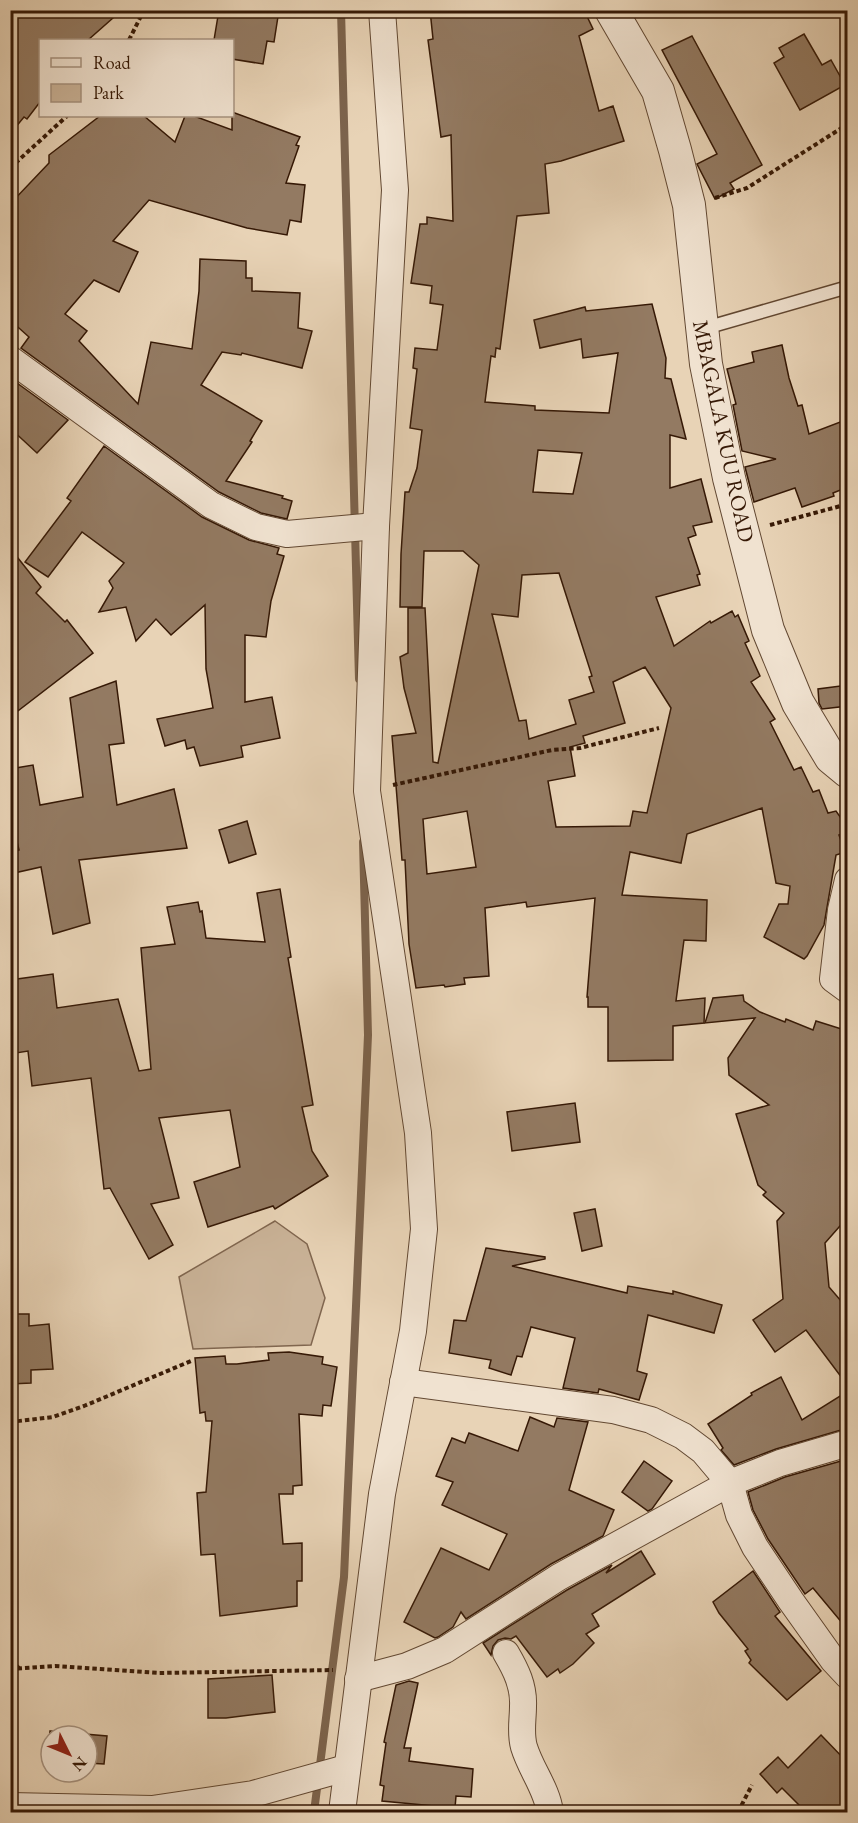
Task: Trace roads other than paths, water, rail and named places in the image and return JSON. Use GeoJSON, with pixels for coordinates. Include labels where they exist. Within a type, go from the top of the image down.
{"type":"FeatureCollection","features":[{"type":"Feature","properties":{"kind":"street"},"geometry":{"type":"LineString","coordinates":[[342,1812],[382,1494],[413,1331],[424,1229],[418,1133],[367,791],[376,526],[395,190],[382,10]]}},
{"type":"Feature","properties":{"kind":"street","name":"MBAGALA KUU ROAD"},"geometry":{"type":"LineString","coordinates":[[611,10],[658,91],[689,206],[701,329],[729,478],[768,630],[798,703],[831,758],[848,772]]}},
{"type":"Feature","properties":{"kind":"street"},"geometry":{"type":"LineString","coordinates":[[10,359],[211,505],[256,527],[287,534],[376,526]]}},
{"type":"Feature","properties":{"kind":"street"},"geometry":{"type":"LineString","coordinates":[[848,880],[841,909],[833,980],[848,990]]}},
{"type":"Feature","properties":{"kind":"street"},"geometry":{"type":"LineString","coordinates":[[403,1382],[613,1410],[651,1420],[683,1436],[703,1451],[730,1483],[739,1515],[755,1547],[833,1660],[848,1676]]}},
{"type":"Feature","properties":{"kind":"street"},"geometry":{"type":"LineString","coordinates":[[358,1679],[407,1666],[445,1650],[559,1576],[730,1483],[780,1463],[848,1443]]}},
{"type":"Feature","properties":{"kind":"street"},"geometry":{"type":"LineString","coordinates":[[506,1653],[518,1674],[521,1686],[523,1704],[521,1733],[524,1749],[549,1803],[550,1812]]}},
{"type":"Feature","properties":{"kind":"street"},"geometry":{"type":"LineString","coordinates":[[20,1809],[152,1809],[253,1794],[346,1768]]}},
{"type":"Feature","properties":{"kind":"lane"},"geometry":{"type":"LineString","coordinates":[[701,329],[848,287]]}},
{"type":"Feature","properties":{"kind":"waterway"},"geometry":{"type":"LineString","coordinates":[[341,10],[359,679]]}},
{"type":"Feature","properties":{"kind":"waterway"},"geometry":{"type":"LineString","coordinates":[[314,1812],[344,1577],[368,1035],[363,842]]}}]}
